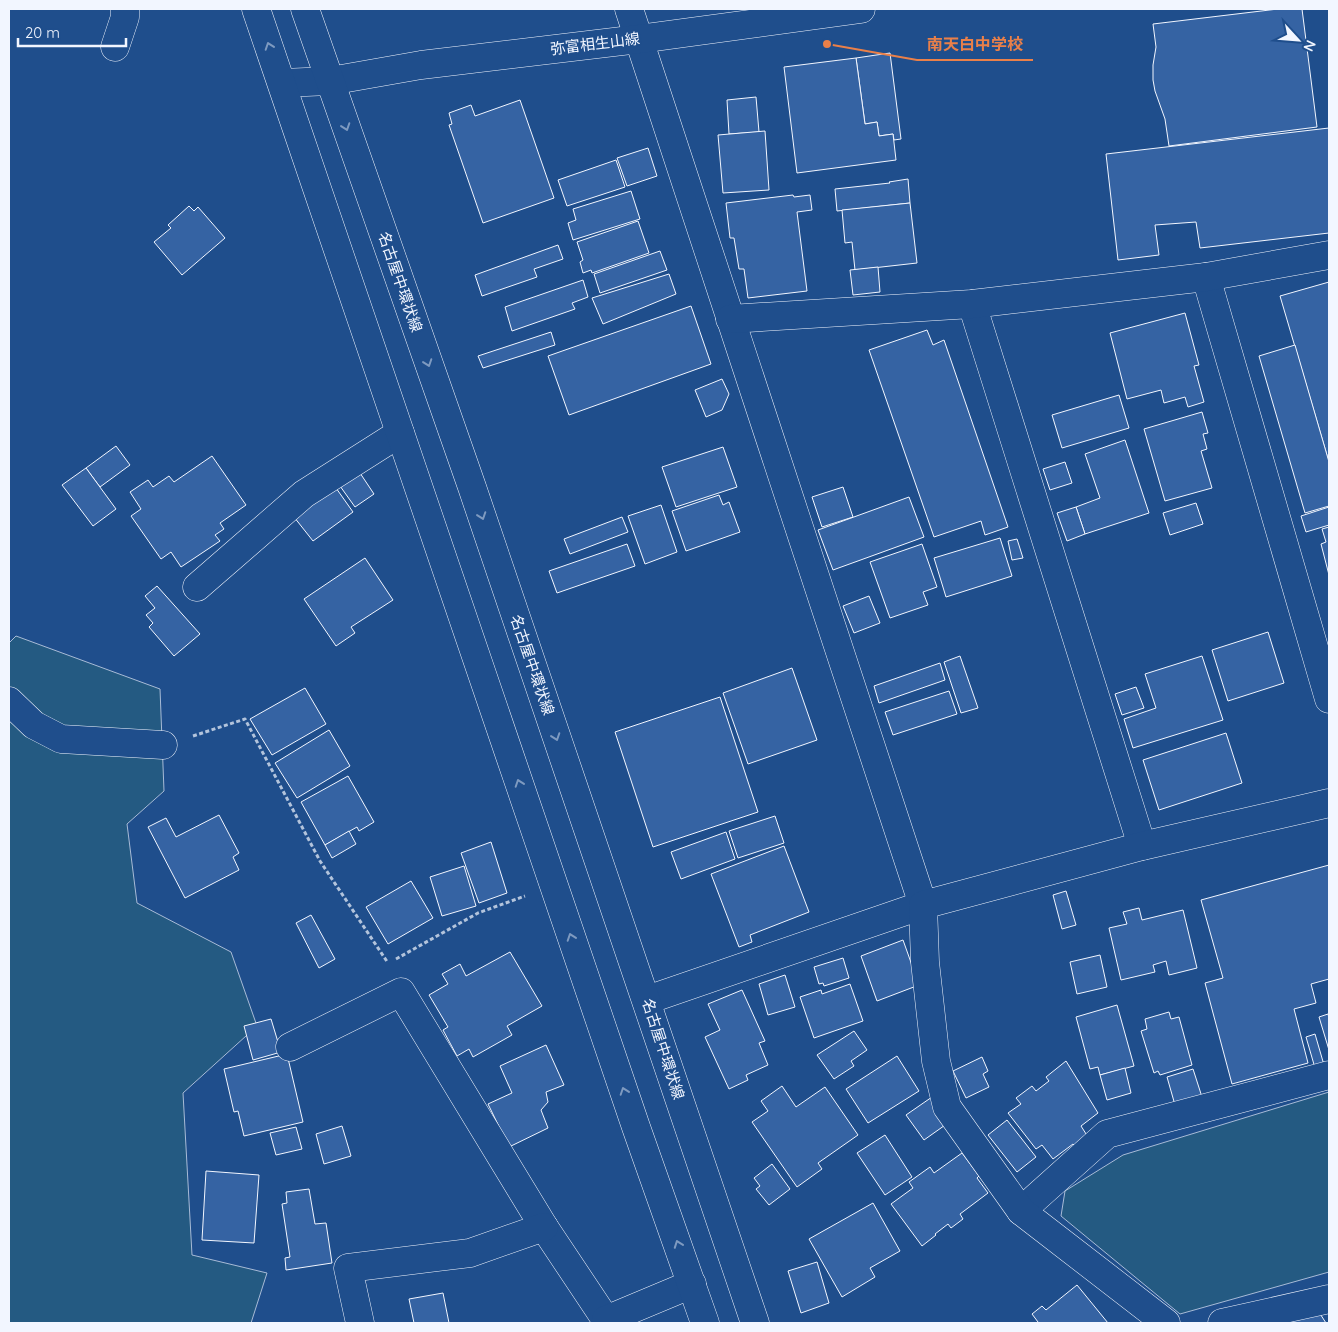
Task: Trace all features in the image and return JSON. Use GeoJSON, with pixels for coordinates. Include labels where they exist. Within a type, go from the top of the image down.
{"type":"FeatureCollection","features":[{"type":"Feature","properties":{"kind":"street"},"geometry":{"type":"LineString","coordinates":[[116,47],[125,17],[125,9]]}},
{"type":"Feature","properties":{"kind":"street"},"geometry":{"type":"LineString","coordinates":[[256,9],[636,1127],[705,1323]]}},
{"type":"Feature","properties":{"kind":"street","name":"名古屋中環状線"},"geometry":{"type":"LineString","coordinates":[[305,9],[469,478],[755,1323]]}},
{"type":"Feature","properties":{"kind":"street"},"geometry":{"type":"LineString","coordinates":[[629,9],[923,905],[925,962],[936,1061],[947,1108],[1021,1211],[1166,1323]]}},
{"type":"Feature","properties":{"kind":"street","name":"弥富相生山線"},"geometry":{"type":"LineString","coordinates":[[282,83],[330,81],[421,65],[639,39],[860,9]]}},
{"type":"Feature","properties":{"kind":"street"},"geometry":{"type":"LineString","coordinates":[[730,319],[972,304],[1206,277],[1329,255]]}},
{"type":"Feature","properties":{"kind":"street"},"geometry":{"type":"LineString","coordinates":[[1206,277],[1329,698]]}},
{"type":"Feature","properties":{"kind":"street"},"geometry":{"type":"LineString","coordinates":[[972,304],[1142,846]]}},
{"type":"Feature","properties":{"kind":"street"},"geometry":{"type":"LineString","coordinates":[[197,587],[304,494],[400,433]]}},
{"type":"Feature","properties":{"kind":"street"},"geometry":{"type":"LineString","coordinates":[[9,701],[34,725],[61,739],[163,745]]}},
{"type":"Feature","properties":{"kind":"street"},"geometry":{"type":"LineString","coordinates":[[647,1000],[923,905],[1142,846],[1329,803]]}},
{"type":"Feature","properties":{"kind":"street"},"geometry":{"type":"LineString","coordinates":[[290,1047],[401,992],[544,1227],[606,1321],[692,1284]]}},
{"type":"Feature","properties":{"kind":"street"},"geometry":{"type":"LineString","coordinates":[[1021,1211],[1107,1134],[1329,1075]]}},
{"type":"Feature","properties":{"kind":"street"},"geometry":{"type":"LineString","coordinates":[[360,1323],[348,1268],[470,1253],[544,1227]]}},
{"type":"Feature","properties":{"kind":"street"},"geometry":{"type":"LineString","coordinates":[[1222,1323],[1329,1299]]}},
{"type":"Feature","properties":{"kind":"path"},"geometry":{"type":"LineString","coordinates":[[163,745],[244,719],[320,861],[388,963],[478,914],[554,886]]}},
{"type":"Feature","properties":{"kind":"shaded area"},"geometry":{"type":"Polygon","coordinates":[[[16,636],[160,689],[164,791],[127,824],[137,903],[231,952],[257,1026],[183,1093],[192,1255],[267,1273],[251,1323],[9,1323],[9,643],[16,636]]]}},
{"type":"Feature","properties":{"kind":"shaded area"},"geometry":{"type":"Polygon","coordinates":[[[1329,1092],[1329,1272],[1180,1314],[1061,1216],[1065,1191],[1123,1155],[1329,1092]]]}},
{"type":"Feature","properties":{"kind":"building"},"geometry":{"type":"Polygon","coordinates":[[[1278,9],[1302,9],[1317,127],[1169,146],[1165,119],[1153,80],[1156,47],[1153,24],[1278,9]]]}},
{"type":"Feature","properties":{"kind":"building"},"geometry":{"type":"Polygon","coordinates":[[[890,53],[901,139],[894,140],[893,134],[879,136],[877,122],[865,124],[856,58],[890,53]]]}},
{"type":"Feature","properties":{"kind":"building"},"geometry":{"type":"Polygon","coordinates":[[[856,58],[865,124],[877,122],[879,136],[893,134],[896,160],[797,173],[784,67],[856,58]]]}},
{"type":"Feature","properties":{"kind":"building"},"geometry":{"type":"Polygon","coordinates":[[[756,97],[759,132],[729,134],[727,100],[756,97]]]}},
{"type":"Feature","properties":{"kind":"building"},"geometry":{"type":"Polygon","coordinates":[[[520,100],[554,198],[483,223],[449,125],[452,124],[449,113],[471,105],[475,116],[520,100]]]}},
{"type":"Feature","properties":{"kind":"building"},"geometry":{"type":"Polygon","coordinates":[[[1329,128],[1329,233],[1200,248],[1196,222],[1155,225],[1159,255],[1118,260],[1106,154],[1329,128]]]}},
{"type":"Feature","properties":{"kind":"building"},"geometry":{"type":"Polygon","coordinates":[[[765,131],[769,190],[723,193],[718,135],[765,131]]]}},
{"type":"Feature","properties":{"kind":"building"},"geometry":{"type":"Polygon","coordinates":[[[648,148],[657,176],[627,186],[617,158],[648,148]]]}},
{"type":"Feature","properties":{"kind":"building"},"geometry":{"type":"Polygon","coordinates":[[[616,160],[625,187],[567,206],[558,180],[616,160]]]}},
{"type":"Feature","properties":{"kind":"building"},"geometry":{"type":"Polygon","coordinates":[[[908,179],[910,203],[837,211],[835,189],[890,183],[908,179]]]}},
{"type":"Feature","properties":{"kind":"building"},"geometry":{"type":"Polygon","coordinates":[[[631,191],[640,219],[573,240],[568,223],[576,220],[573,209],[631,191]]]}},
{"type":"Feature","properties":{"kind":"building"},"geometry":{"type":"Polygon","coordinates":[[[793,195],[794,197],[810,195],[812,210],[797,212],[807,291],[748,298],[744,269],[739,269],[734,238],[730,238],[726,203],[793,195]]]}},
{"type":"Feature","properties":{"kind":"building"},"geometry":{"type":"Polygon","coordinates":[[[910,203],[917,263],[855,270],[852,242],[845,243],[842,210],[910,203]]]}},
{"type":"Feature","properties":{"kind":"building"},"geometry":{"type":"Polygon","coordinates":[[[189,206],[194,211],[198,207],[225,238],[182,275],[154,242],[171,228],[168,225],[189,206]]]}},
{"type":"Feature","properties":{"kind":"building"},"geometry":{"type":"Polygon","coordinates":[[[638,221],[649,253],[592,273],[591,270],[583,273],[580,262],[583,260],[577,242],[638,221]]]}},
{"type":"Feature","properties":{"kind":"building"},"geometry":{"type":"Polygon","coordinates":[[[558,245],[563,259],[534,269],[537,277],[482,296],[475,275],[558,245]]]}},
{"type":"Feature","properties":{"kind":"building"},"geometry":{"type":"Polygon","coordinates":[[[660,251],[667,270],[600,293],[594,274],[660,251]]]}},
{"type":"Feature","properties":{"kind":"building"},"geometry":{"type":"Polygon","coordinates":[[[878,267],[880,292],[853,295],[850,270],[878,267]]]}},
{"type":"Feature","properties":{"kind":"building"},"geometry":{"type":"Polygon","coordinates":[[[669,274],[676,294],[603,324],[592,298],[669,274]]]}},
{"type":"Feature","properties":{"kind":"building"},"geometry":{"type":"Polygon","coordinates":[[[583,280],[588,297],[572,303],[575,309],[512,331],[505,307],[583,280]]]}},
{"type":"Feature","properties":{"kind":"building"},"geometry":{"type":"Polygon","coordinates":[[[1329,282],[1329,462],[1280,296],[1329,282]]]}},
{"type":"Feature","properties":{"kind":"building"},"geometry":{"type":"Polygon","coordinates":[[[691,306],[711,364],[569,415],[548,356],[691,306]]]}},
{"type":"Feature","properties":{"kind":"building"},"geometry":{"type":"Polygon","coordinates":[[[1185,313],[1199,365],[1194,366],[1204,402],[1188,407],[1185,397],[1164,403],[1161,390],[1127,399],[1110,333],[1185,313]]]}},
{"type":"Feature","properties":{"kind":"building"},"geometry":{"type":"Polygon","coordinates":[[[927,330],[933,345],[944,340],[1008,527],[985,535],[981,521],[934,537],[869,350],[927,330]]]}},
{"type":"Feature","properties":{"kind":"building"},"geometry":{"type":"Polygon","coordinates":[[[551,332],[555,345],[483,368],[478,356],[551,332]]]}},
{"type":"Feature","properties":{"kind":"building"},"geometry":{"type":"Polygon","coordinates":[[[1295,345],[1329,462],[1329,506],[1305,513],[1259,356],[1295,345]]]}},
{"type":"Feature","properties":{"kind":"building"},"geometry":{"type":"Polygon","coordinates":[[[722,379],[729,394],[722,410],[706,417],[695,390],[722,379]]]}},
{"type":"Feature","properties":{"kind":"building"},"geometry":{"type":"Polygon","coordinates":[[[1119,395],[1129,428],[1062,448],[1052,415],[1119,395]]]}},
{"type":"Feature","properties":{"kind":"building"},"geometry":{"type":"Polygon","coordinates":[[[1202,412],[1208,433],[1203,434],[1207,449],[1201,451],[1212,488],[1165,501],[1144,429],[1202,412]]]}},
{"type":"Feature","properties":{"kind":"building"},"geometry":{"type":"Polygon","coordinates":[[[1125,440],[1149,513],[1085,534],[1076,507],[1100,498],[1085,454],[1125,440]]]}},
{"type":"Feature","properties":{"kind":"building"},"geometry":{"type":"Polygon","coordinates":[[[116,446],[130,465],[100,487],[86,468],[116,446]]]}},
{"type":"Feature","properties":{"kind":"building"},"geometry":{"type":"Polygon","coordinates":[[[723,447],[737,487],[676,507],[662,467],[723,447]]]}},
{"type":"Feature","properties":{"kind":"building"},"geometry":{"type":"Polygon","coordinates":[[[212,456],[246,505],[220,523],[224,529],[215,535],[220,541],[181,567],[171,552],[161,559],[131,516],[141,509],[130,492],[148,480],[153,487],[169,476],[174,482],[212,456]]]}},
{"type":"Feature","properties":{"kind":"building"},"geometry":{"type":"Polygon","coordinates":[[[1065,462],[1072,483],[1050,490],[1043,469],[1065,462]]]}},
{"type":"Feature","properties":{"kind":"building"},"geometry":{"type":"Polygon","coordinates":[[[86,468],[116,509],[93,526],[62,485],[86,468]]]}},
{"type":"Feature","properties":{"kind":"building"},"geometry":{"type":"Polygon","coordinates":[[[360,473],[374,494],[355,507],[340,486],[360,473]]]}},
{"type":"Feature","properties":{"kind":"building"},"geometry":{"type":"Polygon","coordinates":[[[843,487],[853,517],[822,527],[812,497],[843,487]]]}},
{"type":"Feature","properties":{"kind":"building"},"geometry":{"type":"Polygon","coordinates":[[[336,488],[353,512],[313,541],[294,517],[336,488]]]}},
{"type":"Feature","properties":{"kind":"building"},"geometry":{"type":"Polygon","coordinates":[[[719,495],[723,505],[729,502],[740,532],[686,551],[672,511],[719,495]]]}},
{"type":"Feature","properties":{"kind":"building"},"geometry":{"type":"Polygon","coordinates":[[[909,497],[924,537],[833,570],[818,530],[909,497]]]}},
{"type":"Feature","properties":{"kind":"building"},"geometry":{"type":"Polygon","coordinates":[[[1196,503],[1203,524],[1170,535],[1163,513],[1196,503]]]}},
{"type":"Feature","properties":{"kind":"building"},"geometry":{"type":"Polygon","coordinates":[[[661,505],[677,552],[645,564],[628,516],[661,505]]]}},
{"type":"Feature","properties":{"kind":"building"},"geometry":{"type":"Polygon","coordinates":[[[1076,507],[1085,534],[1067,541],[1057,513],[1076,507]]]}},
{"type":"Feature","properties":{"kind":"building"},"geometry":{"type":"Polygon","coordinates":[[[1329,507],[1329,525],[1306,532],[1301,516],[1329,507]]]}},
{"type":"Feature","properties":{"kind":"building"},"geometry":{"type":"Polygon","coordinates":[[[622,517],[628,532],[570,554],[564,539],[622,517]]]}},
{"type":"Feature","properties":{"kind":"building"},"geometry":{"type":"Polygon","coordinates":[[[1329,527],[1329,575],[1321,544],[1326,542],[1322,529],[1329,527]]]}},
{"type":"Feature","properties":{"kind":"building"},"geometry":{"type":"Polygon","coordinates":[[[1000,538],[1012,576],[946,597],[934,558],[1000,538]]]}},
{"type":"Feature","properties":{"kind":"building"},"geometry":{"type":"Polygon","coordinates":[[[1017,539],[1023,558],[1012,560],[1008,541],[1017,539]]]}},
{"type":"Feature","properties":{"kind":"building"},"geometry":{"type":"Polygon","coordinates":[[[627,544],[635,566],[557,593],[549,571],[627,544]]]}},
{"type":"Feature","properties":{"kind":"building"},"geometry":{"type":"Polygon","coordinates":[[[922,544],[937,587],[923,592],[928,605],[890,618],[870,562],[922,544]]]}},
{"type":"Feature","properties":{"kind":"building"},"geometry":{"type":"Polygon","coordinates":[[[365,558],[393,600],[351,627],[355,633],[336,646],[304,599],[365,558]]]}},
{"type":"Feature","properties":{"kind":"building"},"geometry":{"type":"Polygon","coordinates":[[[157,586],[200,634],[174,656],[149,627],[153,623],[146,615],[155,608],[145,596],[157,586]]]}},
{"type":"Feature","properties":{"kind":"building"},"geometry":{"type":"Polygon","coordinates":[[[869,596],[880,623],[854,633],[843,606],[869,596]]]}},
{"type":"Feature","properties":{"kind":"building"},"geometry":{"type":"Polygon","coordinates":[[[1268,632],[1284,683],[1228,701],[1212,650],[1268,632]]]}},
{"type":"Feature","properties":{"kind":"building"},"geometry":{"type":"Polygon","coordinates":[[[960,656],[978,708],[961,713],[944,662],[960,656]]]}},
{"type":"Feature","properties":{"kind":"building"},"geometry":{"type":"Polygon","coordinates":[[[1202,656],[1223,720],[1133,748],[1124,719],[1156,708],[1145,674],[1202,656]]]}},
{"type":"Feature","properties":{"kind":"building"},"geometry":{"type":"Polygon","coordinates":[[[940,663],[945,680],[879,703],[874,686],[940,663]]]}},
{"type":"Feature","properties":{"kind":"building"},"geometry":{"type":"Polygon","coordinates":[[[792,668],[817,740],[748,764],[723,693],[792,668]]]}},
{"type":"Feature","properties":{"kind":"building"},"geometry":{"type":"Polygon","coordinates":[[[1136,687],[1144,708],[1122,715],[1115,694],[1136,687]]]}},
{"type":"Feature","properties":{"kind":"building"},"geometry":{"type":"Polygon","coordinates":[[[305,688],[326,724],[272,755],[250,719],[305,688]]]}},
{"type":"Feature","properties":{"kind":"building"},"geometry":{"type":"Polygon","coordinates":[[[949,691],[957,714],[893,735],[885,712],[949,691]]]}},
{"type":"Feature","properties":{"kind":"building"},"geometry":{"type":"Polygon","coordinates":[[[720,697],[758,812],[653,847],[615,732],[720,697]]]}},
{"type":"Feature","properties":{"kind":"building"},"geometry":{"type":"Polygon","coordinates":[[[329,730],[350,766],[297,798],[275,763],[329,730]]]}},
{"type":"Feature","properties":{"kind":"building"},"geometry":{"type":"Polygon","coordinates":[[[1226,733],[1242,783],[1159,810],[1143,760],[1226,733]]]}},
{"type":"Feature","properties":{"kind":"building"},"geometry":{"type":"Polygon","coordinates":[[[348,776],[374,822],[359,831],[357,827],[325,845],[301,802],[348,776]]]}},
{"type":"Feature","properties":{"kind":"building"},"geometry":{"type":"Polygon","coordinates":[[[219,815],[239,853],[233,857],[239,870],[185,898],[148,827],[166,818],[176,837],[219,815]]]}},
{"type":"Feature","properties":{"kind":"building"},"geometry":{"type":"Polygon","coordinates":[[[775,816],[784,843],[738,858],[729,831],[775,816]]]}},
{"type":"Feature","properties":{"kind":"building"},"geometry":{"type":"Polygon","coordinates":[[[349,831],[356,844],[332,858],[325,845],[349,831]]]}},
{"type":"Feature","properties":{"kind":"building"},"geometry":{"type":"Polygon","coordinates":[[[726,832],[735,859],[681,879],[671,852],[726,832]]]}},
{"type":"Feature","properties":{"kind":"building"},"geometry":{"type":"Polygon","coordinates":[[[491,842],[507,893],[479,903],[461,853],[491,842]]]}},
{"type":"Feature","properties":{"kind":"building"},"geometry":{"type":"Polygon","coordinates":[[[784,846],[809,912],[750,935],[752,942],[739,947],[711,874],[784,846]]]}},
{"type":"Feature","properties":{"kind":"building"},"geometry":{"type":"Polygon","coordinates":[[[1329,865],[1329,979],[1311,984],[1316,1003],[1294,1009],[1308,1063],[1232,1084],[1205,983],[1223,978],[1201,900],[1329,865]]]}},
{"type":"Feature","properties":{"kind":"building"},"geometry":{"type":"Polygon","coordinates":[[[464,866],[476,906],[442,916],[430,877],[464,866]]]}},
{"type":"Feature","properties":{"kind":"building"},"geometry":{"type":"Polygon","coordinates":[[[411,881],[433,918],[388,944],[366,907],[411,881]]]}},
{"type":"Feature","properties":{"kind":"building"},"geometry":{"type":"Polygon","coordinates":[[[1066,891],[1076,925],[1062,929],[1053,895],[1066,891]]]}},
{"type":"Feature","properties":{"kind":"building"},"geometry":{"type":"Polygon","coordinates":[[[1139,908],[1142,920],[1183,910],[1197,968],[1169,975],[1166,961],[1153,965],[1155,972],[1121,980],[1109,928],[1127,924],[1123,912],[1139,908]]]}},
{"type":"Feature","properties":{"kind":"building"},"geometry":{"type":"Polygon","coordinates":[[[311,915],[335,959],[319,968],[296,923],[311,915]]]}},
{"type":"Feature","properties":{"kind":"building"},"geometry":{"type":"Polygon","coordinates":[[[903,940],[919,985],[877,1001],[861,956],[903,940]]]}},
{"type":"Feature","properties":{"kind":"building"},"geometry":{"type":"Polygon","coordinates":[[[510,952],[542,1006],[507,1026],[512,1035],[473,1057],[469,1049],[457,1056],[443,1030],[448,1027],[429,995],[448,984],[442,974],[460,964],[466,976],[510,952]]]}},
{"type":"Feature","properties":{"kind":"building"},"geometry":{"type":"Polygon","coordinates":[[[1100,955],[1107,987],[1077,994],[1070,962],[1100,955]]]}},
{"type":"Feature","properties":{"kind":"building"},"geometry":{"type":"Polygon","coordinates":[[[843,958],[849,978],[824,986],[823,983],[819,984],[814,967],[843,958]]]}},
{"type":"Feature","properties":{"kind":"building"},"geometry":{"type":"Polygon","coordinates":[[[785,975],[795,1007],[768,1015],[759,984],[785,975]]]}},
{"type":"Feature","properties":{"kind":"building"},"geometry":{"type":"Polygon","coordinates":[[[850,984],[863,1021],[814,1038],[800,997],[821,990],[822,994],[850,984]]]}},
{"type":"Feature","properties":{"kind":"building"},"geometry":{"type":"Polygon","coordinates":[[[742,990],[765,1041],[759,1043],[768,1065],[746,1075],[748,1080],[729,1089],[705,1037],[720,1030],[708,1004],[742,990]]]}},
{"type":"Feature","properties":{"kind":"building"},"geometry":{"type":"Polygon","coordinates":[[[1117,1005],[1134,1066],[1100,1075],[1098,1067],[1090,1069],[1076,1017],[1117,1005]]]}},
{"type":"Feature","properties":{"kind":"building"},"geometry":{"type":"Polygon","coordinates":[[[1169,1012],[1171,1019],[1179,1017],[1192,1065],[1160,1075],[1158,1071],[1154,1073],[1141,1031],[1147,1029],[1145,1019],[1169,1012]]]}},
{"type":"Feature","properties":{"kind":"building"},"geometry":{"type":"Polygon","coordinates":[[[1328,1014],[1329,1018],[1329,1050],[1319,1017],[1328,1014]]]}},
{"type":"Feature","properties":{"kind":"building"},"geometry":{"type":"Polygon","coordinates":[[[271,1019],[281,1052],[253,1060],[244,1026],[271,1019]]]}},
{"type":"Feature","properties":{"kind":"building"},"geometry":{"type":"Polygon","coordinates":[[[854,1031],[867,1050],[851,1061],[854,1066],[834,1079],[817,1055],[854,1031]]]}},
{"type":"Feature","properties":{"kind":"building"},"geometry":{"type":"Polygon","coordinates":[[[1315,1034],[1324,1065],[1315,1068],[1306,1037],[1315,1034]]]}},
{"type":"Feature","properties":{"kind":"building"},"geometry":{"type":"Polygon","coordinates":[[[546,1045],[564,1085],[546,1092],[548,1102],[541,1110],[548,1128],[509,1147],[488,1104],[512,1093],[500,1066],[546,1045]]]}},
{"type":"Feature","properties":{"kind":"building"},"geometry":{"type":"Polygon","coordinates":[[[287,1054],[303,1122],[244,1136],[238,1111],[234,1112],[224,1069],[287,1054]]]}},
{"type":"Feature","properties":{"kind":"building"},"geometry":{"type":"Polygon","coordinates":[[[897,1056],[919,1091],[868,1123],[846,1089],[897,1056]]]}},
{"type":"Feature","properties":{"kind":"building"},"geometry":{"type":"Polygon","coordinates":[[[982,1057],[988,1071],[983,1074],[989,1087],[966,1098],[953,1071],[982,1057]]]}},
{"type":"Feature","properties":{"kind":"building"},"geometry":{"type":"Polygon","coordinates":[[[1066,1061],[1098,1113],[1081,1126],[1088,1137],[1076,1147],[1073,1144],[1053,1159],[1042,1145],[1036,1149],[1008,1113],[1021,1104],[1016,1098],[1032,1086],[1036,1091],[1049,1081],[1046,1077],[1066,1061]]]}},
{"type":"Feature","properties":{"kind":"building"},"geometry":{"type":"Polygon","coordinates":[[[1125,1068],[1131,1093],[1107,1100],[1100,1075],[1125,1068]]]}},
{"type":"Feature","properties":{"kind":"building"},"geometry":{"type":"Polygon","coordinates":[[[1193,1069],[1202,1097],[1175,1105],[1167,1077],[1193,1069]]]}},
{"type":"Feature","properties":{"kind":"building"},"geometry":{"type":"Polygon","coordinates":[[[782,1086],[796,1107],[825,1087],[858,1135],[818,1163],[822,1169],[797,1187],[752,1122],[768,1111],[761,1101],[782,1086]]]}},
{"type":"Feature","properties":{"kind":"building"},"geometry":{"type":"Polygon","coordinates":[[[932,1097],[948,1123],[924,1140],[906,1115],[932,1097]]]}},
{"type":"Feature","properties":{"kind":"building"},"geometry":{"type":"Polygon","coordinates":[[[1007,1120],[1036,1157],[1017,1172],[988,1135],[1007,1120]]]}},
{"type":"Feature","properties":{"kind":"building"},"geometry":{"type":"Polygon","coordinates":[[[342,1126],[351,1156],[324,1164],[316,1134],[342,1126]]]}},
{"type":"Feature","properties":{"kind":"building"},"geometry":{"type":"Polygon","coordinates":[[[296,1127],[302,1149],[276,1155],[270,1133],[296,1127]]]}},
{"type":"Feature","properties":{"kind":"building"},"geometry":{"type":"Polygon","coordinates":[[[885,1135],[912,1177],[885,1195],[857,1153],[885,1135]]]}},
{"type":"Feature","properties":{"kind":"building"},"geometry":{"type":"Polygon","coordinates":[[[962,1153],[979,1176],[977,1178],[988,1193],[960,1214],[963,1219],[951,1228],[948,1224],[922,1246],[891,1204],[913,1188],[909,1182],[930,1167],[934,1173],[962,1153]]]}},
{"type":"Feature","properties":{"kind":"building"},"geometry":{"type":"Polygon","coordinates":[[[772,1164],[790,1189],[769,1205],[756,1189],[760,1186],[754,1178],[772,1164]]]}},
{"type":"Feature","properties":{"kind":"building"},"geometry":{"type":"Polygon","coordinates":[[[206,1171],[259,1175],[254,1243],[202,1240],[206,1171]]]}},
{"type":"Feature","properties":{"kind":"building"},"geometry":{"type":"Polygon","coordinates":[[[309,1189],[315,1224],[326,1223],[332,1263],[286,1270],[285,1258],[290,1257],[282,1204],[287,1203],[286,1192],[309,1189]]]}},
{"type":"Feature","properties":{"kind":"building"},"geometry":{"type":"Polygon","coordinates":[[[873,1203],[900,1251],[870,1268],[875,1277],[842,1297],[809,1239],[873,1203]]]}},
{"type":"Feature","properties":{"kind":"building"},"geometry":{"type":"Polygon","coordinates":[[[817,1262],[829,1303],[801,1313],[788,1271],[817,1262]]]}},
{"type":"Feature","properties":{"kind":"building"},"geometry":{"type":"Polygon","coordinates":[[[1077,1285],[1108,1323],[1037,1323],[1032,1314],[1042,1306],[1046,1310],[1077,1285]]]}},
{"type":"Feature","properties":{"kind":"building"},"geometry":{"type":"Polygon","coordinates":[[[443,1293],[449,1323],[414,1323],[409,1299],[443,1293]]]}},
{"type":"Feature","properties":{"kind":"building"},"geometry":{"type":"Polygon","coordinates":[[[1315,1306],[1326,1323],[1292,1322],[1315,1306]]]}},
{"type":"Feature","properties":{"kind":"place","name":"南天白中学校"},"geometry":{"type":"Point","coordinates":[827,44]}}]}
